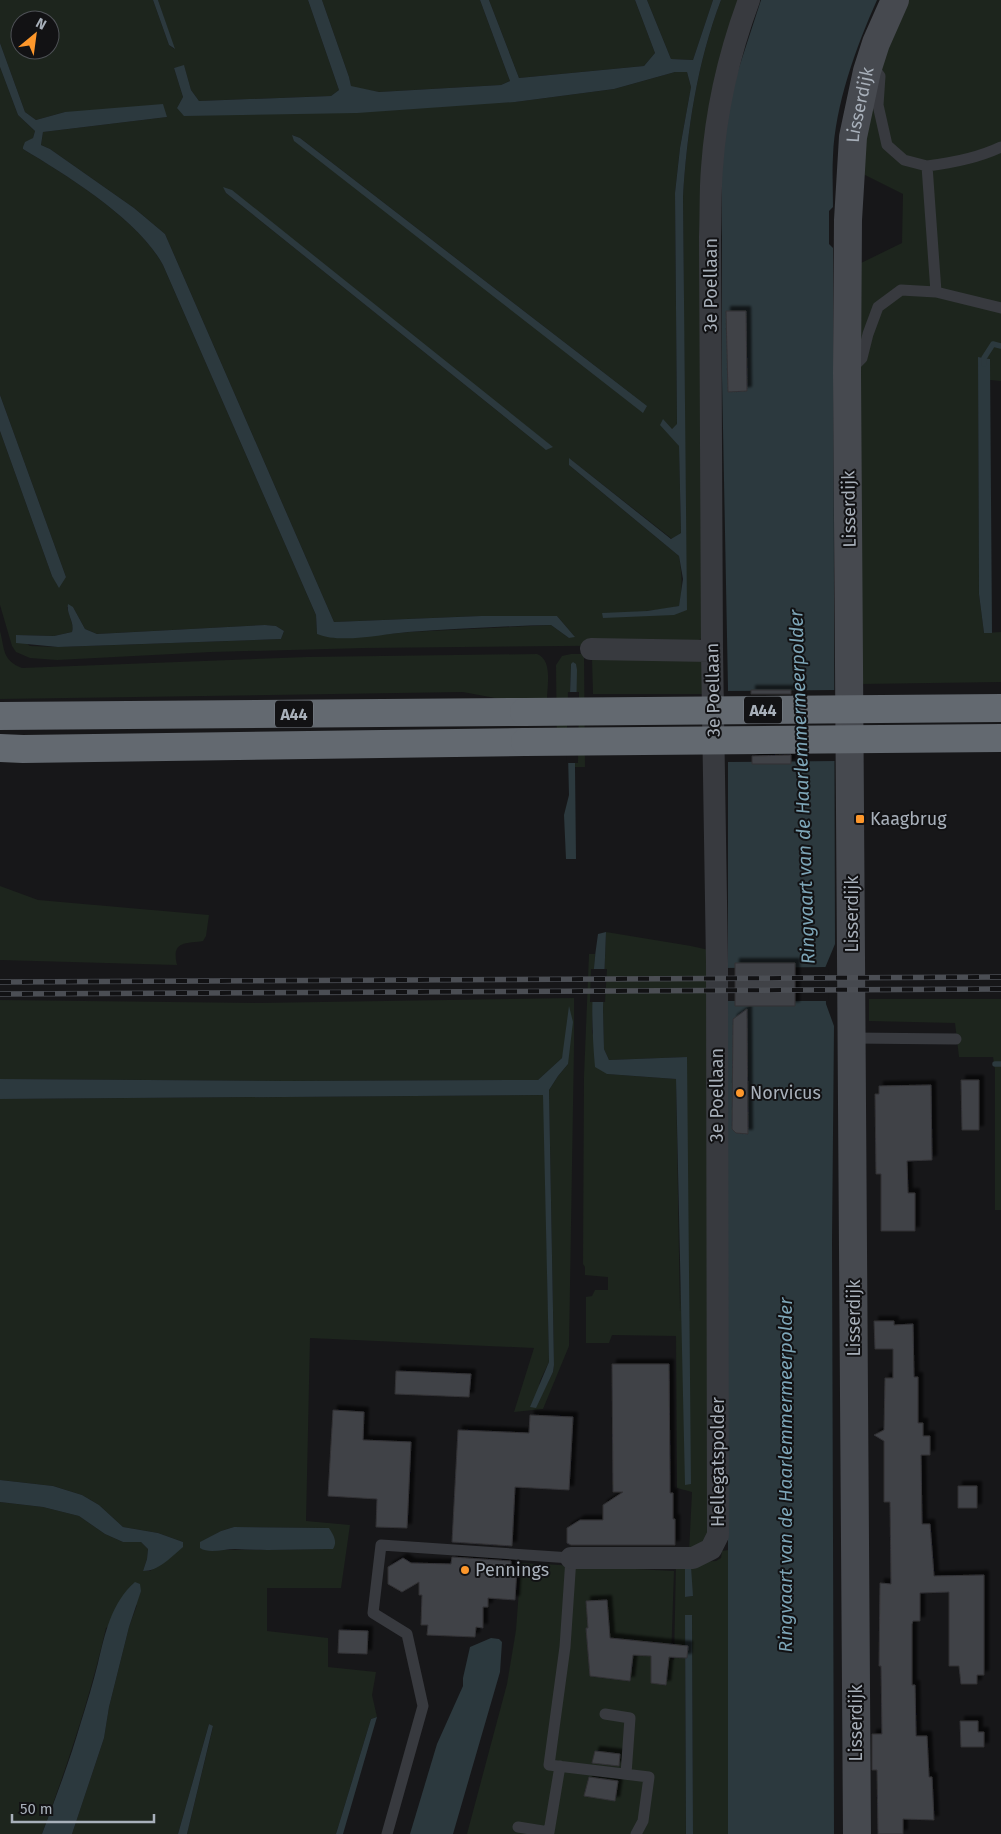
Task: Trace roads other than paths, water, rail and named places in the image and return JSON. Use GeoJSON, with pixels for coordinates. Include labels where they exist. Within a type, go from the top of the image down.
{"type":"FeatureCollection","features":[{"type":"Feature","properties":{"kind":"highway","name":"A44"},"geometry":{"type":"LineString","coordinates":[[0,716],[1001,708]]}},
{"type":"Feature","properties":{"kind":"highway","name":"A44"},"geometry":{"type":"LineString","coordinates":[[0,748],[1001,738]]}},
{"type":"Feature","properties":{"kind":"street","name":"3e Poellaan"},"geometry":{"type":"LineString","coordinates":[[718,1385],[717,963],[712,651],[710,247],[712,168],[717,121],[740,25],[750,0]]}},
{"type":"Feature","properties":{"kind":"street","name":"Lisserdijk"},"geometry":{"type":"LineString","coordinates":[[857,1834],[847,276],[850,167],[854,129],[876,43],[895,0]]}},
{"type":"Feature","properties":{"kind":"street"},"geometry":{"type":"LineString","coordinates":[[590,649],[712,651]]}},
{"type":"Feature","properties":{"kind":"street","name":"Hellegatspolder"},"geometry":{"type":"LineString","coordinates":[[571,1558],[693,1558],[711,1549],[718,1535],[718,1385]]}},
{"type":"Feature","properties":{"kind":"lane"},"geometry":{"type":"LineString","coordinates":[[870,62],[880,76],[878,105],[887,145],[904,160],[927,166],[950,163],[1001,147]]}},
{"type":"Feature","properties":{"kind":"lane"},"geometry":{"type":"LineString","coordinates":[[927,166],[936,292]]}},
{"type":"Feature","properties":{"kind":"lane"},"geometry":{"type":"LineString","coordinates":[[847,373],[862,358],[878,307],[901,290],[936,292],[1001,308]]}},
{"type":"Feature","properties":{"kind":"lane"},"geometry":{"type":"LineString","coordinates":[[852,1038],[956,1039]]}},
{"type":"Feature","properties":{"kind":"lane","name":"Hellegatspolder"},"geometry":{"type":"LineString","coordinates":[[387,1834],[423,1706],[407,1634],[373,1613],[381,1545],[571,1558]]}},
{"type":"Feature","properties":{"kind":"lane"},"geometry":{"type":"LineString","coordinates":[[571,1558],[565,1647],[549,1765],[649,1776],[643,1821],[636,1834]]}},
{"type":"Feature","properties":{"kind":"lane"},"geometry":{"type":"LineString","coordinates":[[605,1714],[630,1718],[626,1774]]}},
{"type":"Feature","properties":{"kind":"lane"},"geometry":{"type":"LineString","coordinates":[[518,1827],[549,1832],[560,1766]]}},
{"type":"Feature","properties":{"kind":"water"},"geometry":{"type":"Polygon","coordinates":[[[153,0],[158,0],[175,49],[169,45],[153,0]]]}},
{"type":"Feature","properties":{"kind":"water"},"geometry":{"type":"Polygon","coordinates":[[[308,0],[322,0],[351,86],[379,92],[501,85],[510,81],[480,0],[489,0],[519,78],[644,66],[655,53],[635,0],[647,0],[671,59],[693,60],[713,0],[721,0],[699,73],[694,97],[683,197],[687,610],[674,615],[603,618],[602,613],[647,611],[679,606],[683,579],[679,556],[569,465],[569,458],[671,539],[681,533],[679,446],[660,425],[663,419],[672,429],[677,424],[675,193],[680,148],[691,87],[687,72],[675,72],[614,89],[515,102],[357,113],[184,116],[177,108],[183,97],[174,68],[184,65],[191,90],[199,101],[331,96],[339,90],[308,0]]]}},
{"type":"Feature","properties":{"kind":"water","name":"Ringvaart van de Haarlemmermeerpolder"},"geometry":{"type":"Polygon","coordinates":[[[761,0],[877,0],[854,57],[842,97],[835,137],[833,207],[829,211],[829,244],[833,248],[835,944],[825,968],[826,1004],[834,1026],[832,1241],[834,1834],[728,1834],[728,688],[722,376],[722,169],[726,125],[734,83],[761,0]]]}},
{"type":"Feature","properties":{"kind":"water"},"geometry":{"type":"Polygon","coordinates":[[[0,43],[25,112],[36,120],[65,112],[163,104],[167,117],[43,132],[41,145],[50,149],[134,208],[165,234],[334,622],[481,616],[557,616],[575,637],[569,638],[551,625],[408,632],[362,638],[338,638],[317,634],[316,615],[163,265],[152,248],[137,232],[101,200],[23,149],[25,142],[33,138],[35,131],[18,115],[0,67],[0,43]]]}},
{"type":"Feature","properties":{"kind":"water"},"geometry":{"type":"Polygon","coordinates":[[[292,135],[300,138],[647,406],[643,413],[294,141],[292,135]]]}},
{"type":"Feature","properties":{"kind":"water"},"geometry":{"type":"Polygon","coordinates":[[[223,187],[232,190],[553,447],[546,450],[226,193],[223,187]]]}},
{"type":"Feature","properties":{"kind":"water"},"geometry":{"type":"Polygon","coordinates":[[[978,357],[990,359],[992,633],[984,633],[979,594],[978,357]]]}},
{"type":"Feature","properties":{"kind":"water"},"geometry":{"type":"Polygon","coordinates":[[[0,395],[66,577],[59,588],[52,576],[0,431],[0,395]]]}},
{"type":"Feature","properties":{"kind":"water"},"geometry":{"type":"Polygon","coordinates":[[[68,604],[73,607],[85,629],[97,634],[265,625],[276,626],[284,631],[281,639],[58,647],[16,643],[16,635],[54,636],[72,632],[73,628],[68,604]]]}},
{"type":"Feature","properties":{"kind":"water"},"geometry":{"type":"Polygon","coordinates":[[[573,662],[576,664],[577,670],[576,859],[566,859],[564,815],[569,795],[568,754],[571,664],[573,662]]]}},
{"type":"Feature","properties":{"kind":"water"},"geometry":{"type":"Polygon","coordinates":[[[606,932],[603,1009],[604,1049],[609,1060],[687,1057],[691,1484],[685,1485],[676,1079],[607,1074],[595,1067],[592,1017],[594,967],[598,934],[606,932]]]}},
{"type":"Feature","properties":{"kind":"water"},"geometry":{"type":"Polygon","coordinates":[[[569,1006],[573,1022],[568,1064],[549,1090],[554,1365],[553,1372],[536,1408],[530,1407],[549,1362],[543,1095],[0,1099],[0,1079],[538,1080],[562,1058],[569,1006]]]}},
{"type":"Feature","properties":{"kind":"water"},"geometry":{"type":"Polygon","coordinates":[[[0,1480],[53,1486],[82,1495],[99,1505],[123,1527],[158,1533],[183,1542],[183,1547],[160,1566],[143,1571],[148,1549],[141,1542],[123,1542],[105,1534],[79,1516],[43,1507],[0,1502],[0,1480]]]}},
{"type":"Feature","properties":{"kind":"water"},"geometry":{"type":"Polygon","coordinates":[[[234,1527],[329,1528],[335,1543],[333,1549],[235,1549],[212,1551],[200,1548],[200,1542],[221,1531],[234,1527]]]}},
{"type":"Feature","properties":{"kind":"water"},"geometry":{"type":"Polygon","coordinates":[[[691,1567],[693,1596],[685,1597],[685,1568],[691,1567]]]}},
{"type":"Feature","properties":{"kind":"water"},"geometry":{"type":"Polygon","coordinates":[[[135,1582],[140,1584],[141,1591],[129,1627],[109,1707],[104,1738],[72,1834],[42,1834],[77,1736],[110,1620],[120,1599],[135,1582]]]}},
{"type":"Feature","properties":{"kind":"water"},"geometry":{"type":"Polygon","coordinates":[[[685,1615],[692,1615],[693,1834],[686,1834],[685,1615]]]}},
{"type":"Feature","properties":{"kind":"water"},"geometry":{"type":"Polygon","coordinates":[[[491,1638],[499,1639],[502,1642],[500,1672],[453,1834],[410,1834],[437,1744],[463,1686],[470,1647],[491,1638]]]}},
{"type":"Feature","properties":{"kind":"water"},"geometry":{"type":"Polygon","coordinates":[[[377,1717],[343,1834],[336,1834],[371,1719],[377,1717]]]}},
{"type":"Feature","properties":{"kind":"water"},"geometry":{"type":"Polygon","coordinates":[[[209,1724],[213,1726],[187,1834],[178,1834],[209,1724]]]}},
{"type":"Feature","properties":{"kind":"waterway"},"geometry":{"type":"LineString","coordinates":[[984,364],[984,358],[993,344],[1001,346]]}},
{"type":"Feature","properties":{"kind":"waterway"},"geometry":{"type":"LineString","coordinates":[[995,1064],[1001,1064]]}},
{"type":"Feature","properties":{"kind":"railway"},"geometry":{"type":"LineString","coordinates":[[0,982],[1001,977]]}},
{"type":"Feature","properties":{"kind":"railway"},"geometry":{"type":"LineString","coordinates":[[0,994],[1001,989]]}},
{"type":"Feature","properties":{"kind":"place","name":"Kaagbrug"},"geometry":{"type":"Point","coordinates":[860,819]}},
{"type":"Feature","properties":{"kind":"place","name":"Norvicus"},"geometry":{"type":"Point","coordinates":[740,1093]}},
{"type":"Feature","properties":{"kind":"place","name":"Pennings"},"geometry":{"type":"Point","coordinates":[465,1570]}}]}
